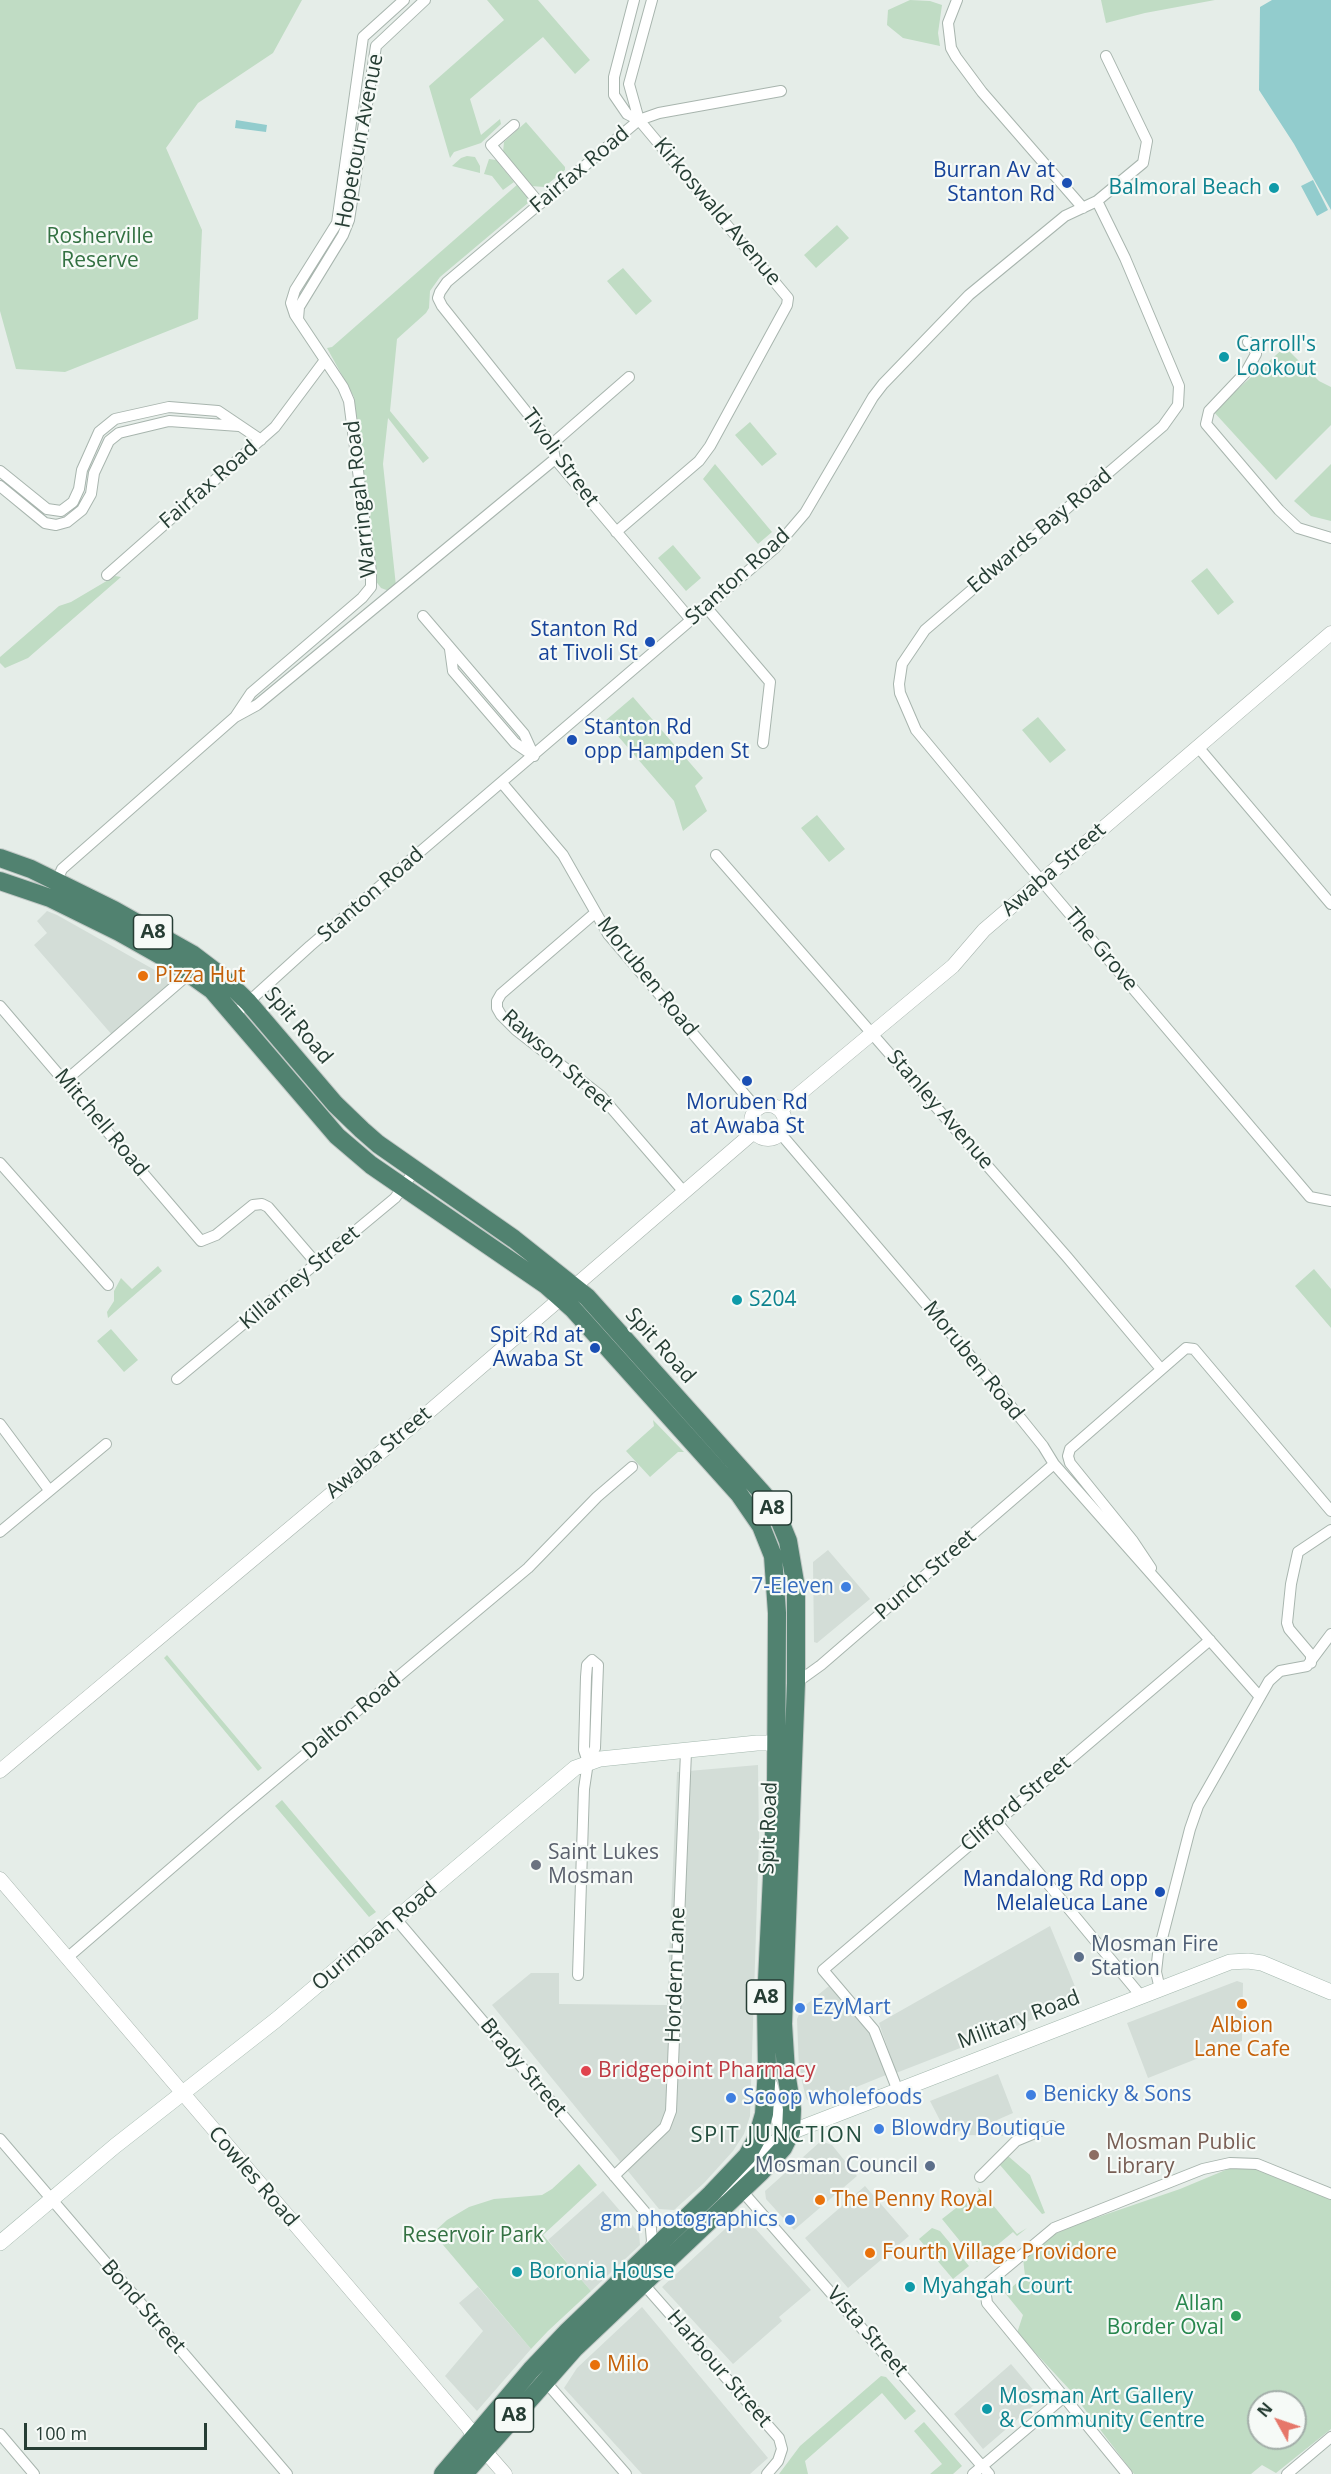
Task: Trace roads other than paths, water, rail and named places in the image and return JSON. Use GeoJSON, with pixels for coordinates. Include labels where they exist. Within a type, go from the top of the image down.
{"type":"FeatureCollection","features":[{"type":"Feature","properties":{"kind":"highway","name":"Spit Road"},"geometry":{"type":"LineString","coordinates":[[0,858],[190,973],[219,997],[323,1123],[350,1148],[404,1188],[507,1257],[568,1292],[732,1485],[761,1526],[773,1556],[775,1570],[786,1743],[783,2024],[785,2062],[792,2109],[791,2132]]}},
{"type":"Feature","properties":{"kind":"highway","name":"Spit Road"},"geometry":{"type":"LineString","coordinates":[[0,880],[53,890],[114,910],[192,954],[221,976],[248,1002],[335,1104],[378,1144],[513,1239],[568,1292],[764,1495],[777,1514],[789,1542],[796,1588],[796,1683],[786,1743],[766,2002],[767,2070],[761,2129]]}},
{"type":"Feature","properties":{"kind":"highway","name":"Military Road"},"geometry":{"type":"LineString","coordinates":[[443,2474],[480,2443],[574,2349],[638,2277],[650,2254],[747,2156],[761,2129]]}},
{"type":"Feature","properties":{"kind":"highway","name":"Military Road"},"geometry":{"type":"LineString","coordinates":[[464,2474],[480,2443],[568,2331],[638,2277],[742,2191],[777,2156],[791,2132]]}},
{"type":"Feature","properties":{"kind":"main road","name":"Ourimbah Road"},"geometry":{"type":"LineString","coordinates":[[0,2243],[115,2146],[183,2094],[396,1919],[575,1768],[588,1762],[757,1743],[786,1743]]}},
{"type":"Feature","properties":{"kind":"main road","name":"Military Road"},"geometry":{"type":"LineString","coordinates":[[711,2194],[742,2176],[776,2142],[791,2132],[1230,1962],[1240,1960],[1262,1964],[1331,1992]]}},
{"type":"Feature","properties":{"kind":"main road"},"geometry":{"type":"LineString","coordinates":[[767,2070],[776,2114],[780,2123],[791,2132]]}},
{"type":"Feature","properties":{"kind":"street","name":"Hopetoun Avenue"},"geometry":{"type":"LineString","coordinates":[[349,401],[292,309],[292,297],[337,222],[361,46],[369,31],[404,0]]}},
{"type":"Feature","properties":{"kind":"street","name":"Hopetoun Avenue"},"geometry":{"type":"LineString","coordinates":[[301,324],[297,316],[299,306],[343,235],[349,220],[376,46],[424,0]]}},
{"type":"Feature","properties":{"kind":"street","name":"Kirkoswald Avenue"},"geometry":{"type":"LineString","coordinates":[[616,532],[699,461],[710,446],[788,298],[639,120],[627,114],[614,95],[613,87],[634,0]]}},
{"type":"Feature","properties":{"kind":"street","name":"Kirkoswald Avenue"},"geometry":{"type":"LineString","coordinates":[[639,120],[629,84],[652,0]]}},
{"type":"Feature","properties":{"kind":"street"},"geometry":{"type":"LineString","coordinates":[[957,0],[948,23],[951,48],[956,57],[982,92],[1083,208]]}},
{"type":"Feature","properties":{"kind":"street","name":"Stanton Road"},"geometry":{"type":"LineString","coordinates":[[234,1015],[775,548],[805,513],[873,397],[883,384],[969,295],[1065,216],[1097,201],[1143,163],[1147,141],[1106,56]]}},
{"type":"Feature","properties":{"kind":"street","name":"Fairfax Road"},"geometry":{"type":"LineString","coordinates":[[440,292],[447,282],[639,120],[659,113],[781,90]]}},
{"type":"Feature","properties":{"kind":"street"},"geometry":{"type":"LineString","coordinates":[[514,125],[491,146],[540,204]]}},
{"type":"Feature","properties":{"kind":"street","name":"Edwards Bay Road"},"geometry":{"type":"LineString","coordinates":[[899,676],[905,656],[934,621],[1163,426],[1178,405],[1179,386],[1125,258],[1097,201]]}},
{"type":"Feature","properties":{"kind":"street","name":"Tivoli Street"},"geometry":{"type":"LineString","coordinates":[[440,292],[438,298],[442,306],[552,444],[555,459],[691,620]]}},
{"type":"Feature","properties":{"kind":"street"},"geometry":{"type":"LineString","coordinates":[[1248,342],[1256,354],[1246,372],[1209,411],[1206,424],[1279,510],[1298,528],[1331,538]]}},
{"type":"Feature","properties":{"kind":"street","name":"Fairfax Road"},"geometry":{"type":"LineString","coordinates":[[107,575],[275,427],[325,360]]}},
{"type":"Feature","properties":{"kind":"street"},"geometry":{"type":"LineString","coordinates":[[552,444],[629,377]]}},
{"type":"Feature","properties":{"kind":"street","name":"Warringah Road"},"geometry":{"type":"LineString","coordinates":[[235,717],[251,693],[370,590],[371,572],[349,401]]}},
{"type":"Feature","properties":{"kind":"street"},"geometry":{"type":"LineString","coordinates":[[0,471],[47,509],[61,511],[73,502],[79,489],[82,470],[99,432],[115,419],[169,407],[218,411],[261,440]]}},
{"type":"Feature","properties":{"kind":"street"},"geometry":{"type":"LineString","coordinates":[[0,486],[45,523],[56,525],[67,522],[82,510],[91,494],[94,473],[109,441],[119,433],[170,421],[239,426]]}},
{"type":"Feature","properties":{"kind":"street","name":"Warringah Road"},"geometry":{"type":"LineString","coordinates":[[53,890],[65,866],[235,717],[257,705],[555,459]]}},
{"type":"Feature","properties":{"kind":"street"},"geometry":{"type":"LineString","coordinates":[[706,607],[770,682],[763,743]]}},
{"type":"Feature","properties":{"kind":"street"},"geometry":{"type":"LineString","coordinates":[[423,616],[450,648],[453,671],[514,743],[534,756]]}},
{"type":"Feature","properties":{"kind":"street","name":"Awaba Street"},"geometry":{"type":"LineString","coordinates":[[780,1110],[953,966],[984,930],[1330,635]]}},
{"type":"Feature","properties":{"kind":"street","name":"The Grove"},"geometry":{"type":"LineString","coordinates":[[899,676],[903,702],[916,730],[1310,1197],[1331,1201]]}},
{"type":"Feature","properties":{"kind":"street"},"geometry":{"type":"LineString","coordinates":[[1198,747],[1331,904]]}},
{"type":"Feature","properties":{"kind":"street","name":"Moruben Road"},"geometry":{"type":"LineString","coordinates":[[501,783],[563,855],[608,934],[758,1109]]}},
{"type":"Feature","properties":{"kind":"street","name":"Stanley Avenue"},"geometry":{"type":"LineString","coordinates":[[716,855],[1067,1257],[1161,1369]]}},
{"type":"Feature","properties":{"kind":"street","name":"Rawson Street"},"geometry":{"type":"LineString","coordinates":[[595,913],[501,994],[497,1001],[497,1008],[516,1030],[601,1096],[684,1192]]}},
{"type":"Feature","properties":{"kind":"street"},"geometry":{"type":"LineString","coordinates":[[65,1081],[190,973]]}},
{"type":"Feature","properties":{"kind":"street","name":"Mitchell Road"},"geometry":{"type":"LineString","coordinates":[[0,1006],[201,1241],[216,1235],[253,1205],[262,1204],[268,1207],[317,1264]]}},
{"type":"Feature","properties":{"kind":"street"},"geometry":{"type":"LineString","coordinates":[[767,1105],[780,1110],[785,1124],[780,1133],[768,1139],[754,1131],[752,1118],[758,1109],[767,1105]]}},
{"type":"Feature","properties":{"kind":"street","name":"Awaba Street"},"geometry":{"type":"LineString","coordinates":[[0,1771],[417,1422],[754,1131]]}},
{"type":"Feature","properties":{"kind":"street","name":"Moruben Road"},"geometry":{"type":"LineString","coordinates":[[780,1133],[972,1358],[1043,1446],[1054,1464],[1260,1697]]}},
{"type":"Feature","properties":{"kind":"street"},"geometry":{"type":"LineString","coordinates":[[0,1163],[4,1177],[108,1285]]}},
{"type":"Feature","properties":{"kind":"street","name":"Killarney Street"},"geometry":{"type":"LineString","coordinates":[[177,1379],[395,1198],[415,1170]]}},
{"type":"Feature","properties":{"kind":"street"},"geometry":{"type":"LineString","coordinates":[[1161,1369],[1182,1350],[1189,1347],[1194,1349],[1331,1511]]}},
{"type":"Feature","properties":{"kind":"street","name":"Moruben Road"},"geometry":{"type":"LineString","coordinates":[[1161,1369],[1071,1449],[1068,1456],[1070,1463],[1133,1541],[1164,1589]]}},
{"type":"Feature","properties":{"kind":"street"},"geometry":{"type":"LineString","coordinates":[[0,1424],[50,1490]]}},
{"type":"Feature","properties":{"kind":"street"},"geometry":{"type":"LineString","coordinates":[[0,1532],[106,1444]]}},
{"type":"Feature","properties":{"kind":"street","name":"Punch Street"},"geometry":{"type":"LineString","coordinates":[[796,1683],[1054,1464]]}},
{"type":"Feature","properties":{"kind":"street","name":"Dalton Road"},"geometry":{"type":"LineString","coordinates":[[66,1958],[528,1568],[597,1497],[632,1467]]}},
{"type":"Feature","properties":{"kind":"street"},"geometry":{"type":"LineString","coordinates":[[1311,1663],[1311,1655],[1289,1629],[1287,1623],[1294,1568],[1298,1552],[1331,1530]]}},
{"type":"Feature","properties":{"kind":"street"},"geometry":{"type":"LineString","coordinates":[[1160,1989],[1156,1972],[1158,1954],[1193,1817],[1275,1674],[1285,1669],[1307,1666],[1331,1634]]}},
{"type":"Feature","properties":{"kind":"street","name":"Clifford Street"},"geometry":{"type":"LineString","coordinates":[[898,2091],[873,2030],[823,1970],[1210,1640]]}},
{"type":"Feature","properties":{"kind":"street"},"geometry":{"type":"LineString","coordinates":[[578,1975],[585,1789],[588,1762],[595,1748],[598,1665],[592,1659],[587,1665],[586,1677],[584,1750],[588,1762]]}},
{"type":"Feature","properties":{"kind":"street","name":"Hordern Lane"},"geometry":{"type":"LineString","coordinates":[[614,2176],[665,2127],[671,2111],[686,1752]]}},
{"type":"Feature","properties":{"kind":"street"},"geometry":{"type":"LineString","coordinates":[[996,1821],[1141,1996]]}},
{"type":"Feature","properties":{"kind":"street","name":"Cowles Road"},"geometry":{"type":"LineString","coordinates":[[0,1879],[505,2474]]}},
{"type":"Feature","properties":{"kind":"street","name":"Brady Street"},"geometry":{"type":"LineString","coordinates":[[396,1919],[650,2218]]}},
{"type":"Feature","properties":{"kind":"street"},"geometry":{"type":"LineString","coordinates":[[980,2177],[1017,2141],[1052,2126]]}},
{"type":"Feature","properties":{"kind":"street","name":"Bond Street"},"geometry":{"type":"LineString","coordinates":[[0,2139],[282,2472]]}},
{"type":"Feature","properties":{"kind":"street"},"geometry":{"type":"LineString","coordinates":[[1127,2474],[987,2303],[985,2288],[988,2283],[1054,2228],[1203,2169],[1230,2163],[1257,2164],[1331,2194]]}},
{"type":"Feature","properties":{"kind":"street","name":"Vista Street"},"geometry":{"type":"LineString","coordinates":[[742,2191],[986,2470]]}},
{"type":"Feature","properties":{"kind":"street"},"geometry":{"type":"LineString","coordinates":[[650,2254],[652,2241],[650,2218],[668,2223],[683,2223]]}},
{"type":"Feature","properties":{"kind":"street","name":"Harbour Street"},"geometry":{"type":"LineString","coordinates":[[638,2277],[779,2438],[782,2449],[778,2461],[767,2474]]}},
{"type":"Feature","properties":{"kind":"street"},"geometry":{"type":"LineString","coordinates":[[544,2380],[626,2474]]}},
{"type":"Feature","properties":{"kind":"street"},"geometry":{"type":"LineString","coordinates":[[973,2474],[986,2470],[1064,2397]]}},
{"type":"Feature","properties":{"kind":"street"},"geometry":{"type":"LineString","coordinates":[[0,2434],[34,2474]]}},
{"type":"Feature","properties":{"kind":"street"},"geometry":{"type":"LineString","coordinates":[[1287,2474],[1331,2437]]}},
{"type":"Feature","properties":{"kind":"water"},"geometry":{"type":"Polygon","coordinates":[[[1272,0],[1331,0],[1331,210],[1294,144],[1259,90],[1260,7],[1272,0]]]}},
{"type":"Feature","properties":{"kind":"water"},"geometry":{"type":"Polygon","coordinates":[[[236,120],[267,125],[266,132],[235,128],[236,120]]]}},
{"type":"Feature","properties":{"kind":"water"},"geometry":{"type":"Polygon","coordinates":[[[1313,180],[1328,210],[1317,216],[1301,186],[1313,180]]]}},
{"type":"Feature","properties":{"kind":"place","name":"Burran Av at Stanton Rd"},"geometry":{"type":"Point","coordinates":[1067,183]}},
{"type":"Feature","properties":{"kind":"place","name":"Balmoral Beach"},"geometry":{"type":"Point","coordinates":[1274,188]}},
{"type":"Feature","properties":{"kind":"place","name":"Carroll's Lookout"},"geometry":{"type":"Point","coordinates":[1224,357]}},
{"type":"Feature","properties":{"kind":"place","name":"Stanton Rd at Tivoli St"},"geometry":{"type":"Point","coordinates":[650,642]}},
{"type":"Feature","properties":{"kind":"place","name":"Stanton Rd opp Hampden St"},"geometry":{"type":"Point","coordinates":[572,740]}},
{"type":"Feature","properties":{"kind":"place","name":"Pizza Hut"},"geometry":{"type":"Point","coordinates":[143,976]}},
{"type":"Feature","properties":{"kind":"place","name":"Moruben Rd at Awaba St"},"geometry":{"type":"Point","coordinates":[747,1081]}},
{"type":"Feature","properties":{"kind":"place","name":"S204"},"geometry":{"type":"Point","coordinates":[737,1300]}},
{"type":"Feature","properties":{"kind":"place","name":"Spit Rd at Awaba St"},"geometry":{"type":"Point","coordinates":[595,1348]}},
{"type":"Feature","properties":{"kind":"place","name":"7-Eleven"},"geometry":{"type":"Point","coordinates":[846,1587]}},
{"type":"Feature","properties":{"kind":"place","name":"Saint Lukes Mosman"},"geometry":{"type":"Point","coordinates":[536,1865]}},
{"type":"Feature","properties":{"kind":"place","name":"Mandalong Rd opp Melaleuca Lane"},"geometry":{"type":"Point","coordinates":[1160,1892]}},
{"type":"Feature","properties":{"kind":"place","name":"Mosman Fire Station"},"geometry":{"type":"Point","coordinates":[1079,1957]}},
{"type":"Feature","properties":{"kind":"place","name":"Albion Lane Cafe"},"geometry":{"type":"Point","coordinates":[1242,2004]}},
{"type":"Feature","properties":{"kind":"place","name":"EzyMart"},"geometry":{"type":"Point","coordinates":[800,2008]}},
{"type":"Feature","properties":{"kind":"place","name":"Bridgepoint Pharmacy"},"geometry":{"type":"Point","coordinates":[586,2071]}},
{"type":"Feature","properties":{"kind":"place","name":"Benicky & Sons"},"geometry":{"type":"Point","coordinates":[1031,2095]}},
{"type":"Feature","properties":{"kind":"place","name":"Scoop wholefoods"},"geometry":{"type":"Point","coordinates":[731,2098]}},
{"type":"Feature","properties":{"kind":"place","name":"Blowdry Boutique"},"geometry":{"type":"Point","coordinates":[879,2129]}},
{"type":"Feature","properties":{"kind":"place","name":"Mosman Public Library"},"geometry":{"type":"Point","coordinates":[1094,2155]}},
{"type":"Feature","properties":{"kind":"place","name":"Mosman Council"},"geometry":{"type":"Point","coordinates":[930,2166]}},
{"type":"Feature","properties":{"kind":"place","name":"The Penny Royal"},"geometry":{"type":"Point","coordinates":[820,2200]}},
{"type":"Feature","properties":{"kind":"place","name":"gm photographics"},"geometry":{"type":"Point","coordinates":[790,2220]}},
{"type":"Feature","properties":{"kind":"place","name":"Fourth Village Providore"},"geometry":{"type":"Point","coordinates":[870,2253]}},
{"type":"Feature","properties":{"kind":"place","name":"Boronia House"},"geometry":{"type":"Point","coordinates":[517,2272]}},
{"type":"Feature","properties":{"kind":"place","name":"Myahgah Court"},"geometry":{"type":"Point","coordinates":[910,2287]}},
{"type":"Feature","properties":{"kind":"place","name":"Allan Border Oval"},"geometry":{"type":"Point","coordinates":[1236,2316]}},
{"type":"Feature","properties":{"kind":"place","name":"Milo"},"geometry":{"type":"Point","coordinates":[595,2365]}},
{"type":"Feature","properties":{"kind":"place","name":"Mosman Art Gallery & Community Centre"},"geometry":{"type":"Point","coordinates":[987,2409]}},
{"type":"Feature","properties":{"kind":"district","name":"SPIT JUNCTION"},"geometry":{"type":"Point","coordinates":[777,2136]}},
{"type":"Feature","properties":{"kind":"park label","name":"Rosherville Reserve"},"geometry":{"type":"Point","coordinates":[100,249]}},
{"type":"Feature","properties":{"kind":"park label","name":"Reservoir Park"},"geometry":{"type":"Point","coordinates":[473,2236]}}]}
